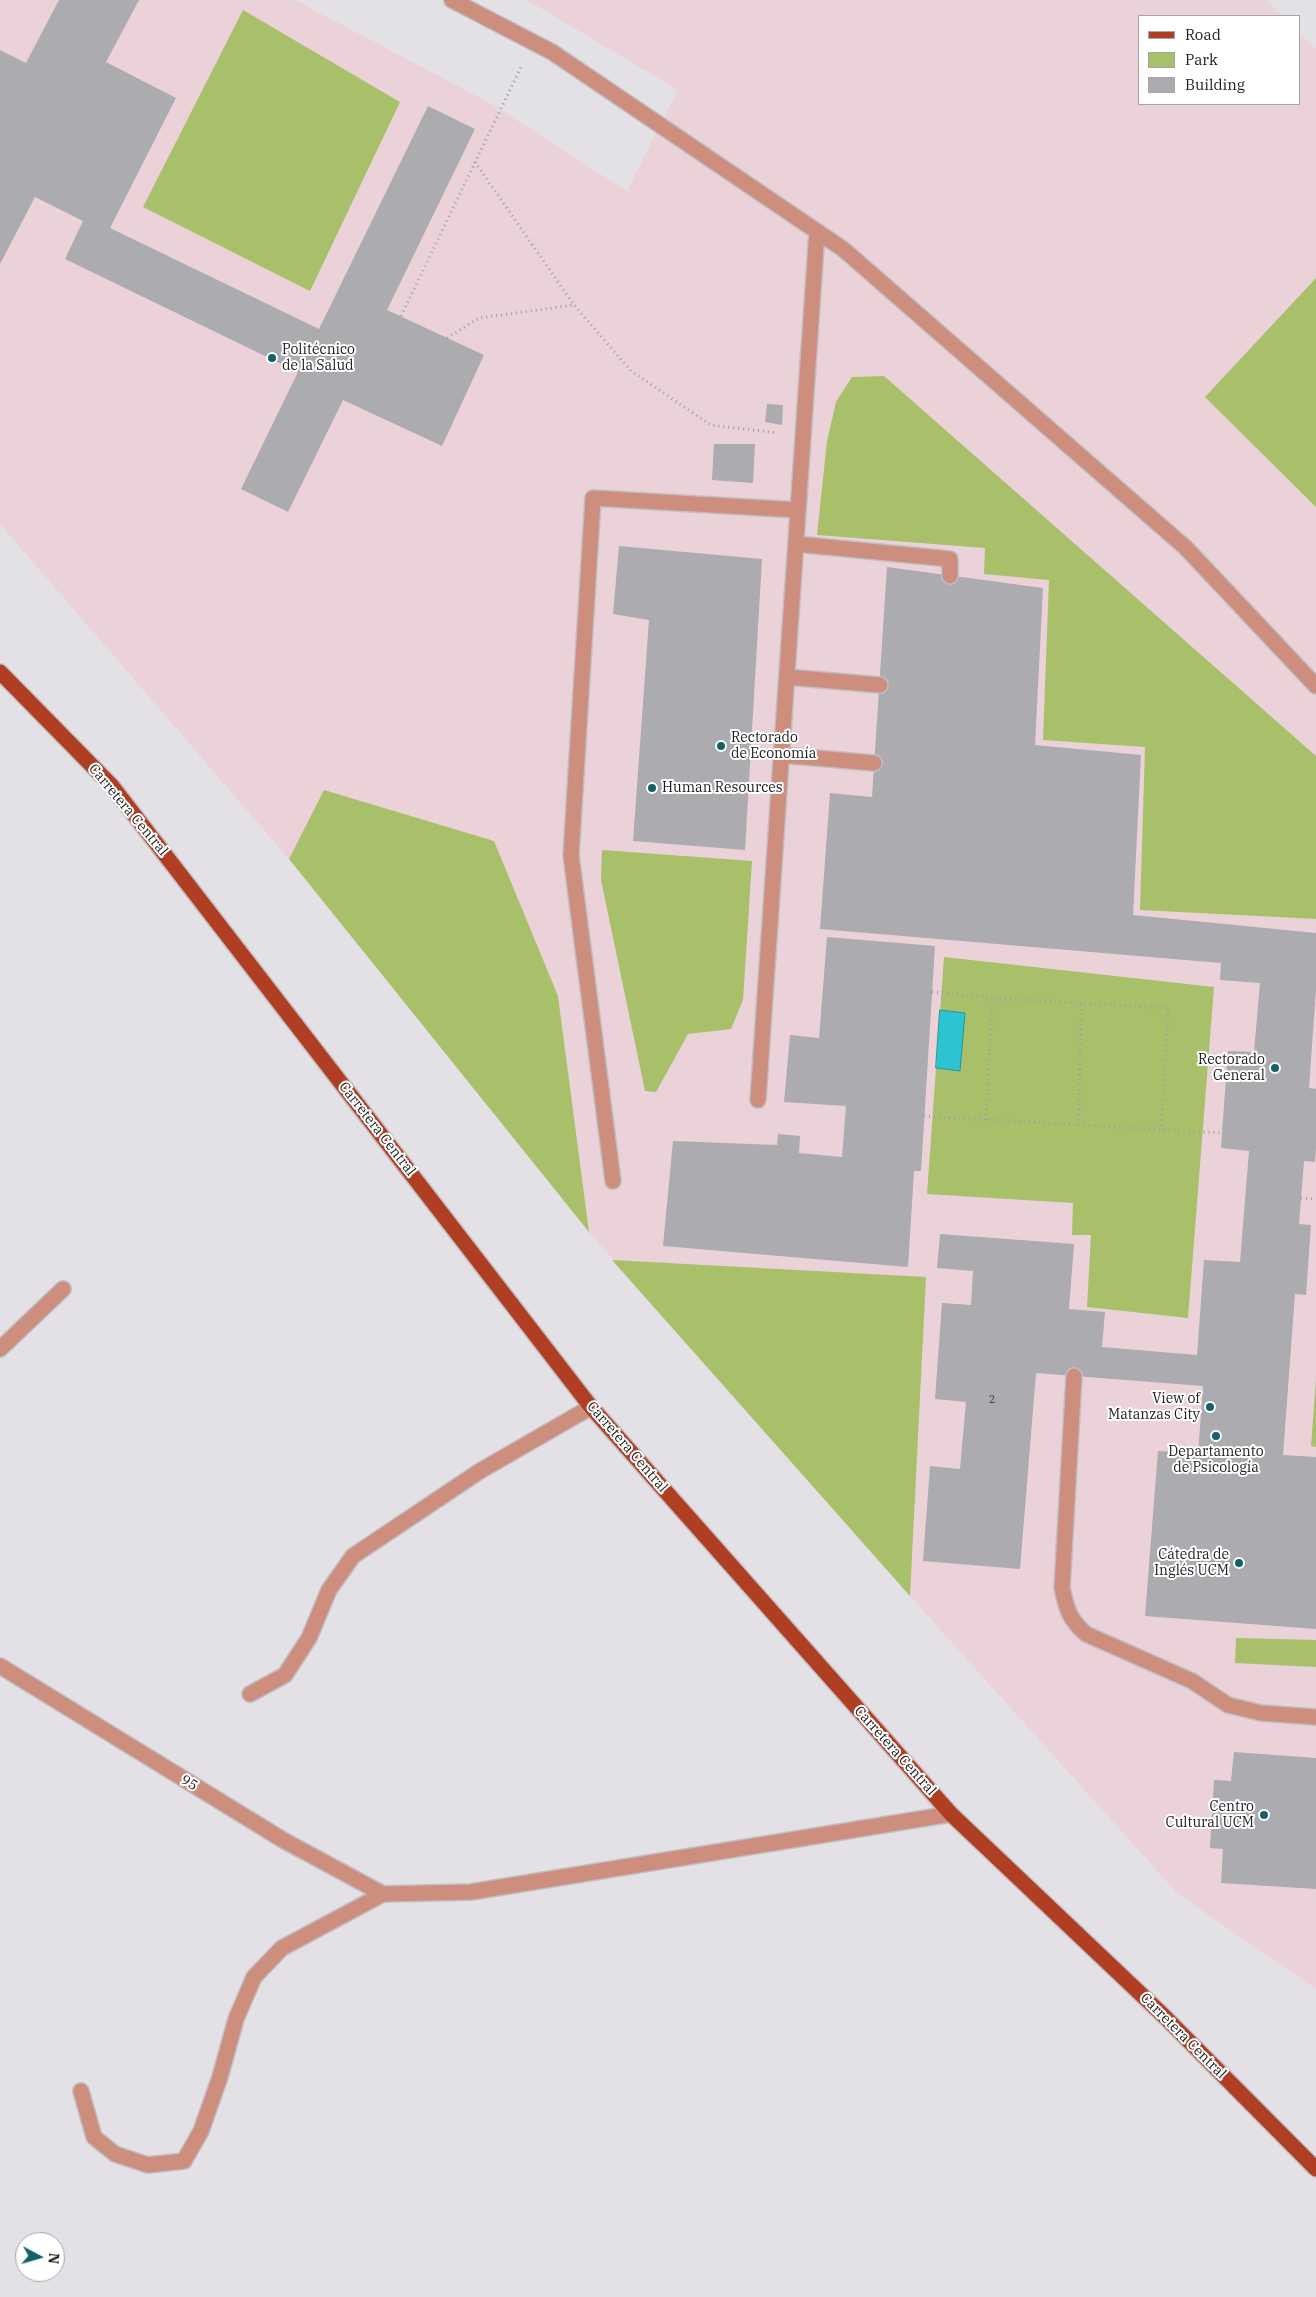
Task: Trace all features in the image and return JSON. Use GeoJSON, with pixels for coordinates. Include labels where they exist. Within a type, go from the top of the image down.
{"type":"FeatureCollection","features":[{"type":"Feature","properties":{"kind":"main road","name":"Carretera Central"},"geometry":{"type":"LineString","coordinates":[[0,672],[112,786],[591,1407],[951,1814],[1165,2017],[1316,2169]]}},
{"type":"Feature","properties":{"kind":"street"},"geometry":{"type":"LineString","coordinates":[[452,0],[552,52],[844,249],[1186,548],[1316,686]]}},
{"type":"Feature","properties":{"kind":"street"},"geometry":{"type":"LineString","coordinates":[[758,1100],[817,231]]}},
{"type":"Feature","properties":{"kind":"street"},"geometry":{"type":"LineString","coordinates":[[614,1181],[571,856],[593,498],[798,510]]}},
{"type":"Feature","properties":{"kind":"street"},"geometry":{"type":"LineString","coordinates":[[796,544],[950,559],[950,576]]}},
{"type":"Feature","properties":{"kind":"street"},"geometry":{"type":"LineString","coordinates":[[787,677],[880,685]]}},
{"type":"Feature","properties":{"kind":"street"},"geometry":{"type":"LineString","coordinates":[[781,755],[874,763]]}},
{"type":"Feature","properties":{"kind":"street"},"geometry":{"type":"LineString","coordinates":[[0,1348],[63,1289]]}},
{"type":"Feature","properties":{"kind":"street"},"geometry":{"type":"LineString","coordinates":[[1074,1376],[1062,1588],[1068,1613],[1073,1623],[1086,1634],[1192,1681],[1228,1705],[1261,1713],[1316,1717]]}},
{"type":"Feature","properties":{"kind":"street"},"geometry":{"type":"LineString","coordinates":[[250,1694],[285,1675],[309,1638],[329,1590],[353,1556],[480,1471],[591,1407]]}},
{"type":"Feature","properties":{"kind":"street","name":"95"},"geometry":{"type":"LineString","coordinates":[[0,1666],[283,1840],[383,1894]]}},
{"type":"Feature","properties":{"kind":"street"},"geometry":{"type":"LineString","coordinates":[[81,2091],[94,2137],[115,2154],[148,2166],[184,2161],[201,2132],[220,2077],[236,2019],[254,1978],[282,1948],[383,1894],[471,1892],[951,1814]]}},
{"type":"Feature","properties":{"kind":"path"},"geometry":{"type":"LineString","coordinates":[[400,316],[533,42]]}},
{"type":"Feature","properties":{"kind":"path"},"geometry":{"type":"LineString","coordinates":[[475,162],[574,305],[631,371],[711,425],[803,436]]}},
{"type":"Feature","properties":{"kind":"path"},"geometry":{"type":"LineString","coordinates":[[447,338],[479,318],[574,305]]}},
{"type":"Feature","properties":{"kind":"path"},"geometry":{"type":"LineString","coordinates":[[932,992],[992,998],[1168,1008],[1161,1131]]}},
{"type":"Feature","properties":{"kind":"path"},"geometry":{"type":"LineString","coordinates":[[986,1120],[992,998]]}},
{"type":"Feature","properties":{"kind":"path"},"geometry":{"type":"LineString","coordinates":[[1078,1125],[1082,1003]]}},
{"type":"Feature","properties":{"kind":"path"},"geometry":{"type":"LineString","coordinates":[[924,1116],[1222,1133]]}},
{"type":"Feature","properties":{"kind":"path"},"geometry":{"type":"LineString","coordinates":[[1301,1198],[1316,1199]]}},
{"type":"Feature","properties":{"kind":"shaded area"},"geometry":{"type":"Polygon","coordinates":[[[0,0],[295,0],[488,102],[627,191],[678,90],[527,0],[1266,0],[1281,15],[1138,15],[1138,105],[1301,105],[1301,35],[1316,49],[1316,1989],[1178,1894],[910,1596],[589,1232],[558,996],[324,791],[289,859],[0,524],[0,0]]]}},
{"type":"Feature","properties":{"kind":"green space"},"geometry":{"type":"Polygon","coordinates":[[[243,10],[400,102],[310,291],[143,207],[243,10]]]}},
{"type":"Feature","properties":{"kind":"green space"},"geometry":{"type":"Polygon","coordinates":[[[1316,278],[1316,507],[1205,397],[1316,278]]]}},
{"type":"Feature","properties":{"kind":"green space"},"geometry":{"type":"Polygon","coordinates":[[[884,376],[1316,756],[1316,919],[1140,910],[1145,747],[1043,740],[1049,580],[984,574],[985,548],[817,535],[827,441],[836,402],[852,377],[884,376]]]}},
{"type":"Feature","properties":{"kind":"green space"},"geometry":{"type":"Polygon","coordinates":[[[324,790],[494,841],[558,996],[589,1232],[289,859],[324,790]]]}},
{"type":"Feature","properties":{"kind":"green space"},"geometry":{"type":"Polygon","coordinates":[[[602,850],[752,861],[743,1000],[731,1029],[688,1034],[656,1092],[645,1091],[601,880],[602,850]]]}},
{"type":"Feature","properties":{"kind":"green space"},"geometry":{"type":"Polygon","coordinates":[[[944,957],[1214,987],[1188,1318],[1087,1307],[1091,1235],[1072,1235],[1073,1203],[927,1194],[944,957]]]}},
{"type":"Feature","properties":{"kind":"green space"},"geometry":{"type":"Polygon","coordinates":[[[612,1260],[926,1277],[910,1596],[612,1260]]]}},
{"type":"Feature","properties":{"kind":"green space"},"geometry":{"type":"Polygon","coordinates":[[[1316,1379],[1316,1447],[1311,1446],[1316,1379]]]}},
{"type":"Feature","properties":{"kind":"green space"},"geometry":{"type":"Polygon","coordinates":[[[1236,1638],[1316,1640],[1316,1667],[1235,1663],[1236,1638]]]}},
{"type":"Feature","properties":{"kind":"water"},"geometry":{"type":"Polygon","coordinates":[[[940,1010],[965,1013],[960,1071],[936,1068],[940,1010]]]}},
{"type":"Feature","properties":{"kind":"building"},"geometry":{"type":"Polygon","coordinates":[[[59,0],[139,0],[106,62],[176,98],[110,228],[319,329],[428,106],[475,129],[387,310],[484,355],[442,446],[343,400],[288,512],[241,489],[298,372],[65,259],[83,221],[35,197],[0,264],[0,50],[26,63],[59,0]]]}},
{"type":"Feature","properties":{"kind":"building"},"geometry":{"type":"Polygon","coordinates":[[[767,404],[783,405],[782,425],[765,422],[767,404]]]}},
{"type":"Feature","properties":{"kind":"building"},"geometry":{"type":"Polygon","coordinates":[[[714,444],[755,444],[753,483],[712,480],[714,444]]]}},
{"type":"Feature","properties":{"kind":"building"},"geometry":{"type":"Polygon","coordinates":[[[619,546],[762,559],[745,850],[633,841],[649,620],[613,614],[619,546]]]}},
{"type":"Feature","properties":{"kind":"building"},"geometry":{"type":"Polygon","coordinates":[[[887,567],[1043,588],[1035,745],[1141,755],[1133,915],[1316,933],[1316,989],[1309,1088],[1316,1089],[1316,1147],[1315,1162],[1304,1161],[1299,1224],[1311,1225],[1306,1295],[1295,1294],[1283,1455],[1316,1457],[1316,1629],[1145,1616],[1158,1451],[1198,1454],[1203,1386],[1036,1373],[1020,1569],[923,1561],[930,1466],[960,1469],[966,1402],[935,1399],[942,1303],[971,1305],[973,1271],[937,1268],[940,1234],[1074,1244],[1069,1309],[1105,1312],[1102,1347],[1197,1355],[1204,1260],[1240,1262],[1249,1151],[1221,1148],[1222,1133],[1228,1051],[1254,1052],[1260,983],[1220,980],[1221,963],[820,929],[830,793],[872,797],[887,567]]]}},
{"type":"Feature","properties":{"kind":"building"},"geometry":{"type":"Polygon","coordinates":[[[827,937],[935,946],[921,1171],[914,1171],[908,1267],[663,1246],[673,1141],[777,1145],[778,1134],[800,1136],[799,1153],[842,1157],[846,1106],[784,1102],[790,1035],[819,1038],[827,937]]]}},
{"type":"Feature","properties":{"kind":"building","name":"Centro Cultural UCM"},"geometry":{"type":"Polygon","coordinates":[[[1234,1752],[1316,1758],[1316,1889],[1221,1883],[1223,1849],[1210,1848],[1214,1780],[1231,1781],[1234,1752]]]}},
{"type":"Feature","properties":{"kind":"place","name":"Politécnico de la Salud"},"geometry":{"type":"Point","coordinates":[272,358]}},
{"type":"Feature","properties":{"kind":"place","name":"Rectorado de Economía"},"geometry":{"type":"Point","coordinates":[721,746]}},
{"type":"Feature","properties":{"kind":"place","name":"Human Resources"},"geometry":{"type":"Point","coordinates":[652,788]}},
{"type":"Feature","properties":{"kind":"place","name":"Rectorado General"},"geometry":{"type":"Point","coordinates":[1275,1068]}},
{"type":"Feature","properties":{"kind":"place","name":"View of Matanzas City"},"geometry":{"type":"Point","coordinates":[1210,1407]}},
{"type":"Feature","properties":{"kind":"place","name":"Departamento de Psicología"},"geometry":{"type":"Point","coordinates":[1216,1436]}},
{"type":"Feature","properties":{"kind":"place","name":"Cátedra de Inglés UCM"},"geometry":{"type":"Point","coordinates":[1239,1563]}},
{"type":"Feature","properties":{"kind":"place","name":"Centro Cultural UCM"},"geometry":{"type":"Point","coordinates":[1264,1815]}}]}
